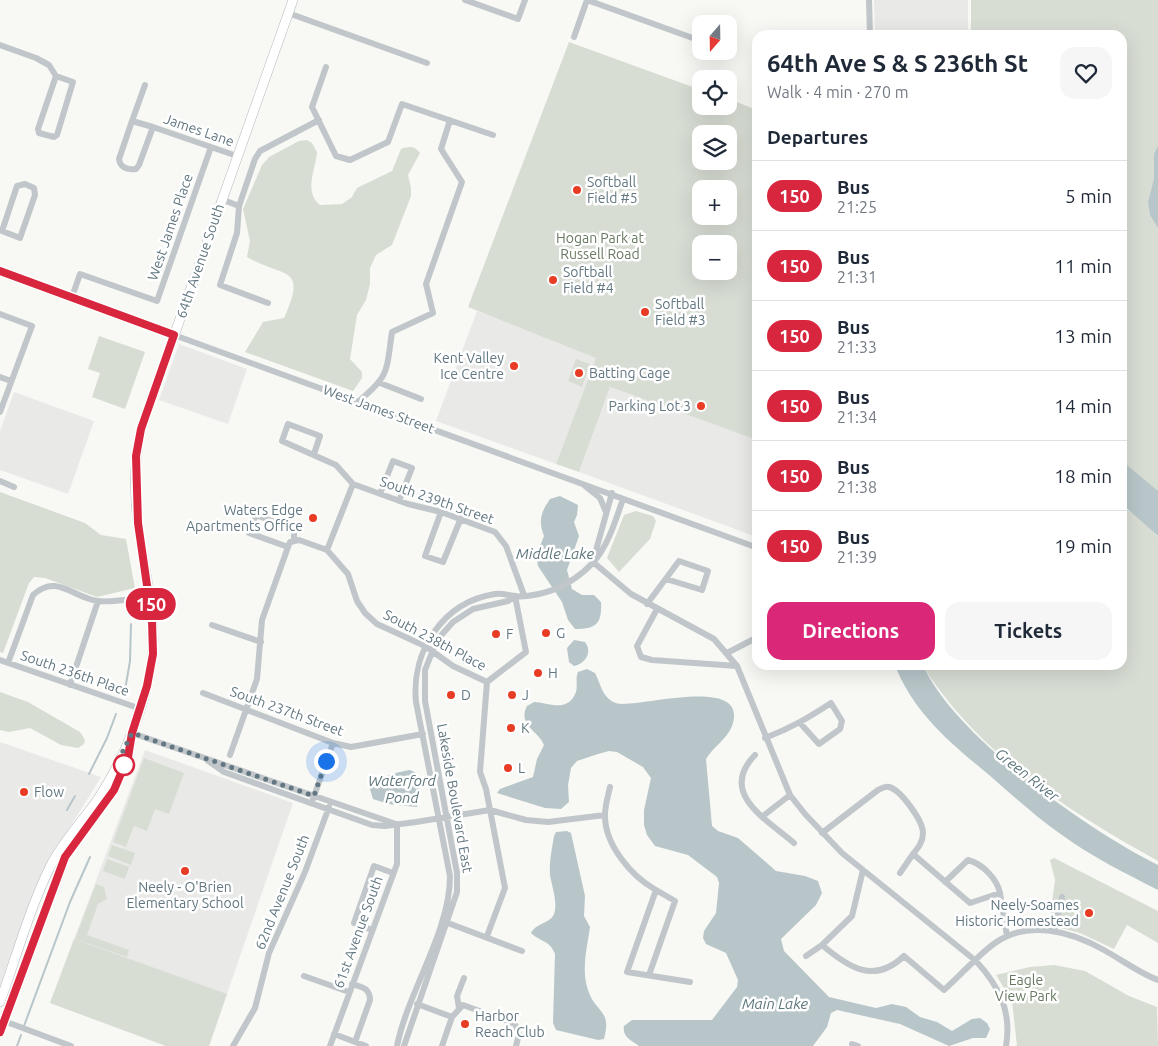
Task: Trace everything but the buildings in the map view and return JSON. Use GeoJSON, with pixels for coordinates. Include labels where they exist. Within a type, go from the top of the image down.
{"type":"FeatureCollection","features":[{"type":"Feature","properties":{"kind":"street","name":"64th Avenue South"},"geometry":{"type":"LineString","coordinates":[[0,1002],[50,866],[98,798],[132,733],[142,709],[153,654],[150,597],[138,523],[136,456],[141,429],[293,0]]}},
{"type":"Feature","properties":{"kind":"street"},"geometry":{"type":"LineString","coordinates":[[465,0],[518,19],[525,0]]}},
{"type":"Feature","properties":{"kind":"street"},"geometry":{"type":"LineString","coordinates":[[574,37],[587,0],[692,38]]}},
{"type":"Feature","properties":{"kind":"street"},"geometry":{"type":"LineString","coordinates":[[869,0],[870,30]]}},
{"type":"Feature","properties":{"kind":"street"},"geometry":{"type":"LineString","coordinates":[[288,13],[427,63]]}},
{"type":"Feature","properties":{"kind":"street"},"geometry":{"type":"LineString","coordinates":[[0,45],[49,65],[56,76],[73,82],[57,135],[54,137],[39,133],[38,129],[56,76]]}},
{"type":"Feature","properties":{"kind":"street"},"geometry":{"type":"LineString","coordinates":[[326,67],[312,104],[336,156],[350,160],[388,142],[402,104],[493,135]]}},
{"type":"Feature","properties":{"kind":"street"},"geometry":{"type":"LineString","coordinates":[[145,85],[119,163],[130,170],[136,169],[153,127]]}},
{"type":"Feature","properties":{"kind":"street"},"geometry":{"type":"LineString","coordinates":[[268,303],[220,285],[237,233],[239,206],[255,159],[260,151],[319,120]]}},
{"type":"Feature","properties":{"kind":"street"},"geometry":{"type":"LineString","coordinates":[[358,401],[380,383],[387,367],[392,332],[434,313],[426,284],[462,182],[441,149],[450,120]]}},
{"type":"Feature","properties":{"kind":"street","name":"James Lane"},"geometry":{"type":"LineString","coordinates":[[132,121],[237,156]]}},
{"type":"Feature","properties":{"kind":"street","name":"West James Place"},"geometry":{"type":"LineString","coordinates":[[72,297],[80,274],[157,301],[211,148]]}},
{"type":"Feature","properties":{"kind":"street"},"geometry":{"type":"LineString","coordinates":[[25,184],[34,188],[36,195],[20,238],[1,231],[18,186],[25,184]]}},
{"type":"Feature","properties":{"kind":"street"},"geometry":{"type":"LineString","coordinates":[[221,199],[239,206]]}},
{"type":"Feature","properties":{"kind":"street","name":"West James Street"},"geometry":{"type":"LineString","coordinates":[[0,271],[612,493],[752,546]]}},
{"type":"Feature","properties":{"kind":"street"},"geometry":{"type":"LineString","coordinates":[[0,314],[32,326],[0,412]]}},
{"type":"Feature","properties":{"kind":"street"},"geometry":{"type":"LineString","coordinates":[[0,377],[11,381]]}},
{"type":"Feature","properties":{"kind":"street"},"geometry":{"type":"LineString","coordinates":[[380,383],[421,399]]}},
{"type":"Feature","properties":{"kind":"street","name":"South 239th Street"},"geometry":{"type":"LineString","coordinates":[[314,454],[320,436],[288,424],[282,441],[336,465],[353,484],[399,501],[460,518],[495,532],[506,546],[524,595]]}},
{"type":"Feature","properties":{"kind":"street"},"geometry":{"type":"LineString","coordinates":[[380,494],[393,461],[412,468],[399,501]]}},
{"type":"Feature","properties":{"kind":"street"},"geometry":{"type":"LineString","coordinates":[[0,481],[14,487]]}},
{"type":"Feature","properties":{"kind":"street"},"geometry":{"type":"LineString","coordinates":[[580,482],[600,498],[606,512]]}},
{"type":"Feature","properties":{"kind":"street"},"geometry":{"type":"LineString","coordinates":[[294,540],[328,550],[353,484]]}},
{"type":"Feature","properties":{"kind":"street","name":"Lakeside Boulevard East"},"geometry":{"type":"LineString","coordinates":[[593,562],[603,532],[606,512],[612,493]]}},
{"type":"Feature","properties":{"kind":"street","name":"Lakeside Boulevard East"},"geometry":{"type":"LineString","coordinates":[[397,1046],[450,890],[450,876],[416,702],[415,683],[418,664],[425,646],[445,618],[464,605],[496,594],[515,596],[552,590],[575,578],[593,562],[607,544],[623,498]]}},
{"type":"Feature","properties":{"kind":"street"},"geometry":{"type":"LineString","coordinates":[[441,512],[424,556],[443,562],[460,518]]}},
{"type":"Feature","properties":{"kind":"street"},"geometry":{"type":"LineString","coordinates":[[230,755],[258,673],[262,620],[288,547],[294,540],[294,532],[291,528],[256,515],[249,533],[288,547]]}},
{"type":"Feature","properties":{"kind":"street","name":"South 238th Place"},"geometry":{"type":"LineString","coordinates":[[328,550],[348,574],[356,601],[365,614],[382,627],[425,646],[453,666],[487,682]]}},
{"type":"Feature","properties":{"kind":"street"},"geometry":{"type":"LineString","coordinates":[[647,604],[679,561],[708,570],[702,590],[666,579]]}},
{"type":"Feature","properties":{"kind":"street"},"geometry":{"type":"LineString","coordinates":[[593,562],[631,594],[699,630],[714,640],[727,653],[737,666],[765,738],[790,794],[822,833],[863,870],[976,961],[998,989],[1005,1004],[1008,1020],[1006,1046]]}},
{"type":"Feature","properties":{"kind":"street"},"geometry":{"type":"LineString","coordinates":[[8,663],[33,596],[42,587],[53,585],[98,601],[150,597]]}},
{"type":"Feature","properties":{"kind":"street"},"geometry":{"type":"LineString","coordinates":[[487,936],[504,888],[490,810],[480,772],[487,682],[526,652],[515,596]]}},
{"type":"Feature","properties":{"kind":"street","name":"Lakeside Boulevard East"},"geometry":{"type":"LineString","coordinates":[[404,1046],[457,892],[447,817],[424,691],[425,670],[431,650],[444,630],[462,614],[484,604],[508,601],[515,596]]}},
{"type":"Feature","properties":{"kind":"street"},"geometry":{"type":"LineString","coordinates":[[70,684],[98,601]]}},
{"type":"Feature","properties":{"kind":"street"},"geometry":{"type":"LineString","coordinates":[[657,609],[637,646],[641,657],[652,660],[737,666]]}},
{"type":"Feature","properties":{"kind":"street"},"geometry":{"type":"LineString","coordinates":[[212,625],[260,642]]}},
{"type":"Feature","properties":{"kind":"street"},"geometry":{"type":"LineString","coordinates":[[727,653],[752,643]]}},
{"type":"Feature","properties":{"kind":"street","name":"South 236th Place"},"geometry":{"type":"LineString","coordinates":[[0,660],[142,709]]}},
{"type":"Feature","properties":{"kind":"street","name":"South 237th Street"},"geometry":{"type":"LineString","coordinates":[[204,693],[333,743],[351,747],[423,734]]}},
{"type":"Feature","properties":{"kind":"street"},"geometry":{"type":"LineString","coordinates":[[765,738],[800,723],[831,703],[842,721],[840,729],[819,744],[800,723]]}},
{"type":"Feature","properties":{"kind":"street","name":"64th Avenue South"},"geometry":{"type":"LineString","coordinates":[[0,1032],[65,857],[114,790],[128,757],[132,733]]}},
{"type":"Feature","properties":{"kind":"street"},"geometry":{"type":"LineString","coordinates":[[132,733],[313,800],[328,810],[372,825],[385,826],[490,810],[526,820],[548,822],[604,815]]}},
{"type":"Feature","properties":{"kind":"street"},"geometry":{"type":"LineString","coordinates":[[313,800],[333,743]]}},
{"type":"Feature","properties":{"kind":"street"},"geometry":{"type":"LineString","coordinates":[[755,755],[742,772],[741,790],[744,799],[794,843]]}},
{"type":"Feature","properties":{"kind":"street"},"geometry":{"type":"LineString","coordinates":[[610,787],[604,815],[611,842],[642,882],[675,901],[649,975]]}},
{"type":"Feature","properties":{"kind":"street"},"geometry":{"type":"LineString","coordinates":[[822,833],[878,790],[886,787],[892,788],[903,799],[922,826],[921,842],[900,873]]}},
{"type":"Feature","properties":{"kind":"street"},"geometry":{"type":"LineString","coordinates":[[763,816],[790,794]]}},
{"type":"Feature","properties":{"kind":"street"},"geometry":{"type":"LineString","coordinates":[[313,800],[331,802],[397,824]]}},
{"type":"Feature","properties":{"kind":"street","name":"62nd Avenue South"},"geometry":{"type":"LineString","coordinates":[[233,1046],[254,1008],[269,953],[305,872],[331,802]]}},
{"type":"Feature","properties":{"kind":"street","name":"61st Avenue South"},"geometry":{"type":"LineString","coordinates":[[330,1046],[393,873],[397,858],[397,824]]}},
{"type":"Feature","properties":{"kind":"street"},"geometry":{"type":"LineString","coordinates":[[913,854],[970,903],[1000,893]]}},
{"type":"Feature","properties":{"kind":"street"},"geometry":{"type":"LineString","coordinates":[[945,882],[968,860],[972,860],[996,881],[1000,893],[1007,936]]}},
{"type":"Feature","properties":{"kind":"street"},"geometry":{"type":"LineString","coordinates":[[372,930],[354,923],[374,866],[393,873]]}},
{"type":"Feature","properties":{"kind":"street"},"geometry":{"type":"LineString","coordinates":[[806,956],[822,945],[852,916],[863,870]]}},
{"type":"Feature","properties":{"kind":"street"},"geometry":{"type":"LineString","coordinates":[[656,890],[626,972],[690,982]]}},
{"type":"Feature","properties":{"kind":"street"},"geometry":{"type":"LineString","coordinates":[[1054,931],[1062,897]]}},
{"type":"Feature","properties":{"kind":"street"},"geometry":{"type":"LineString","coordinates":[[448,922],[522,951]]}},
{"type":"Feature","properties":{"kind":"street"},"geometry":{"type":"LineString","coordinates":[[822,945],[846,965],[873,972],[885,970],[904,956],[944,990],[994,943],[1007,936],[1025,930],[1054,931],[1095,946],[1158,980]]}},
{"type":"Feature","properties":{"kind":"street"},"geometry":{"type":"LineString","coordinates":[[304,976],[349,992]]}},
{"type":"Feature","properties":{"kind":"street"},"geometry":{"type":"LineString","coordinates":[[461,1006],[457,996],[464,978]]}},
{"type":"Feature","properties":{"kind":"street"},"geometry":{"type":"LineString","coordinates":[[352,984],[366,988],[370,994],[370,1000],[355,1042]]}},
{"type":"Feature","properties":{"kind":"street"},"geometry":{"type":"LineString","coordinates":[[411,1002],[452,1017]]}},
{"type":"Feature","properties":{"kind":"street"},"geometry":{"type":"LineString","coordinates":[[442,1046],[452,1017],[461,1006]]}},
{"type":"Feature","properties":{"kind":"street"},"geometry":{"type":"LineString","coordinates":[[461,1006],[516,1024],[518,1034],[516,1046]]}},
{"type":"Feature","properties":{"kind":"street"},"geometry":{"type":"LineString","coordinates":[[4,1021],[71,1046]]}},
{"type":"Feature","properties":{"kind":"street"},"geometry":{"type":"LineString","coordinates":[[334,1034],[366,1046]]}},
{"type":"Feature","properties":{"kind":"shaded area"},"geometry":{"type":"Polygon","coordinates":[[[874,0],[968,0],[968,30],[875,30],[874,0]]]}},
{"type":"Feature","properties":{"kind":"shaded area"},"geometry":{"type":"Polygon","coordinates":[[[477,311],[597,356],[556,464],[436,421],[477,311]]]}},
{"type":"Feature","properties":{"kind":"shaded area"},"geometry":{"type":"Polygon","coordinates":[[[179,344],[247,369],[228,424],[159,400],[179,344]]]}},
{"type":"Feature","properties":{"kind":"shaded area"},"geometry":{"type":"Polygon","coordinates":[[[610,387],[752,438],[752,535],[579,472],[610,387]]]}},
{"type":"Feature","properties":{"kind":"shaded area"},"geometry":{"type":"Polygon","coordinates":[[[14,392],[94,421],[68,494],[0,470],[0,431],[14,392]]]}},
{"type":"Feature","properties":{"kind":"shaded area"},"geometry":{"type":"Polygon","coordinates":[[[0,742],[101,777],[43,871],[0,988],[0,742]]]}},
{"type":"Feature","properties":{"kind":"shaded area","name":"Neely - O'Brien Elementary School"},"geometry":{"type":"Polygon","coordinates":[[[145,750],[293,803],[209,1046],[166,1046],[50,1003],[145,750]]]}},
{"type":"Feature","properties":{"kind":"green space"},"geometry":{"type":"Polygon","coordinates":[[[971,0],[1158,0],[1158,495],[1127,467],[1127,30],[971,30],[971,0]]]}},
{"type":"Feature","properties":{"kind":"green space","name":"Hogan Park at Russell Road"},"geometry":{"type":"Polygon","coordinates":[[[569,42],[692,87],[692,115],[737,115],[737,102],[752,108],[752,438],[610,387],[579,472],[556,464],[596,358],[468,307],[569,42]]]}},
{"type":"Feature","properties":{"kind":"green space"},"geometry":{"type":"Polygon","coordinates":[[[307,140],[312,143],[317,152],[311,187],[315,199],[320,205],[342,204],[352,197],[357,188],[392,171],[401,149],[412,147],[420,153],[408,175],[411,196],[392,245],[376,255],[370,268],[370,284],[366,300],[357,315],[350,359],[362,372],[362,378],[353,391],[245,352],[263,322],[284,318],[294,289],[293,281],[288,276],[247,257],[250,241],[243,209],[262,165],[269,157],[299,141],[307,140]]]}},
{"type":"Feature","properties":{"kind":"green space"},"geometry":{"type":"Polygon","coordinates":[[[99,336],[145,352],[125,409],[92,397],[100,373],[88,369],[99,336]]]}},
{"type":"Feature","properties":{"kind":"green space","name":"Batting Cage"},"geometry":{"type":"Polygon","coordinates":[[[576,359],[590,364],[582,387],[568,381],[576,359]]]}},
{"type":"Feature","properties":{"kind":"green space"},"geometry":{"type":"Polygon","coordinates":[[[0,492],[85,523],[101,535],[126,539],[135,588],[97,597],[45,578],[34,577],[29,583],[3,653],[0,652],[0,492]]]}},
{"type":"Feature","properties":{"kind":"green space"},"geometry":{"type":"Polygon","coordinates":[[[1127,510],[1139,517],[1158,537],[1158,861],[1091,822],[1027,778],[970,726],[945,697],[926,670],[1127,670],[1127,510]]]}},
{"type":"Feature","properties":{"kind":"green space"},"geometry":{"type":"Polygon","coordinates":[[[636,511],[653,516],[656,521],[650,539],[619,572],[607,558],[624,515],[636,511]]]}},
{"type":"Feature","properties":{"kind":"green space"},"geometry":{"type":"Polygon","coordinates":[[[0,692],[28,702],[80,732],[85,740],[84,744],[78,748],[61,745],[30,728],[9,732],[0,730],[0,692]]]}},
{"type":"Feature","properties":{"kind":"green space"},"geometry":{"type":"Polygon","coordinates":[[[144,758],[184,773],[169,814],[155,809],[147,831],[134,826],[126,847],[113,842],[144,758]]]}},
{"type":"Feature","properties":{"kind":"green space"},"geometry":{"type":"Polygon","coordinates":[[[112,845],[135,853],[131,865],[108,856],[112,845]]]}},
{"type":"Feature","properties":{"kind":"green space"},"geometry":{"type":"Polygon","coordinates":[[[1054,858],[1158,911],[1158,943],[1127,925],[1114,949],[1080,933],[1049,925],[1055,880],[1050,860],[1054,858]]]}},
{"type":"Feature","properties":{"kind":"green space"},"geometry":{"type":"Polygon","coordinates":[[[107,859],[129,867],[125,879],[103,871],[107,859]]]}},
{"type":"Feature","properties":{"kind":"green space"},"geometry":{"type":"Polygon","coordinates":[[[96,884],[104,887],[107,899],[98,904],[87,935],[129,950],[127,957],[75,939],[96,884]]]}},
{"type":"Feature","properties":{"kind":"green space"},"geometry":{"type":"Polygon","coordinates":[[[74,939],[227,994],[209,1046],[166,1046],[50,1003],[74,939]]]}},
{"type":"Feature","properties":{"kind":"green space","name":"Eagle View Park"},"geometry":{"type":"Polygon","coordinates":[[[1054,965],[1085,971],[1129,996],[1157,1007],[1158,1046],[1017,1046],[1012,1001],[996,975],[1030,967],[1054,965]]]}},
{"type":"Feature","properties":{"kind":"water"},"geometry":{"type":"Polygon","coordinates":[[[1158,146],[1158,228],[1150,215],[1148,202],[1154,179],[1154,154],[1158,146]]]}},
{"type":"Feature","properties":{"kind":"water"},"geometry":{"type":"Polygon","coordinates":[[[1127,465],[1158,491],[1158,536],[1127,509],[1127,465]]]}},
{"type":"Feature","properties":{"kind":"water","name":"Middle Lake"},"geometry":{"type":"Polygon","coordinates":[[[560,496],[578,505],[574,522],[579,536],[567,570],[572,589],[582,595],[594,595],[601,602],[599,620],[588,628],[575,629],[568,620],[562,602],[538,566],[536,556],[544,536],[541,521],[544,508],[550,499],[560,496]]]}},
{"type":"Feature","properties":{"kind":"water"},"geometry":{"type":"Polygon","coordinates":[[[574,640],[585,642],[588,653],[581,663],[574,666],[569,662],[567,648],[574,640]]]}},
{"type":"Feature","properties":{"kind":"water","name":"Main Lake"},"geometry":{"type":"Polygon","coordinates":[[[587,669],[595,673],[605,694],[611,701],[616,703],[626,704],[687,697],[708,697],[724,701],[733,710],[730,731],[706,759],[712,826],[718,831],[738,838],[776,871],[805,876],[818,881],[822,893],[816,905],[781,939],[784,951],[829,997],[876,1008],[892,1004],[906,1007],[920,1017],[937,1022],[952,1031],[972,1019],[980,1018],[987,1023],[990,1029],[986,1038],[973,1038],[949,1046],[900,1024],[837,1010],[831,1013],[827,1027],[813,1046],[639,1046],[628,1038],[624,1033],[624,1026],[632,1020],[712,1020],[737,987],[738,980],[726,953],[706,944],[703,938],[704,931],[716,913],[719,883],[717,877],[688,855],[655,846],[647,835],[644,825],[644,810],[651,778],[643,767],[617,752],[609,751],[577,761],[571,768],[568,785],[569,802],[561,809],[545,808],[497,793],[500,789],[533,777],[537,759],[544,745],[527,723],[525,713],[527,706],[534,702],[557,705],[568,703],[576,692],[578,672],[587,669]]]}},
{"type":"Feature","properties":{"kind":"water"},"geometry":{"type":"Polygon","coordinates":[[[897,670],[926,670],[939,693],[963,721],[993,751],[1026,779],[1061,805],[1129,850],[1158,865],[1158,890],[1073,843],[1024,806],[934,726],[912,698],[897,670]]]}},
{"type":"Feature","properties":{"kind":"water","name":"Waterford Pond"},"geometry":{"type":"Polygon","coordinates":[[[410,770],[416,773],[418,782],[417,807],[388,804],[373,799],[370,789],[374,784],[388,775],[410,770]]]}},
{"type":"Feature","properties":{"kind":"water"},"geometry":{"type":"Polygon","coordinates":[[[567,831],[571,833],[585,896],[584,916],[590,927],[585,958],[586,982],[591,998],[602,1012],[606,1022],[604,1039],[598,1040],[556,1030],[553,1023],[555,954],[548,944],[531,933],[554,914],[555,900],[550,875],[550,861],[556,832],[567,831]]]}},
{"type":"Feature","properties":{"kind":"waterway"},"geometry":{"type":"LineString","coordinates":[[125,690],[130,661],[131,624]]}},
{"type":"Feature","properties":{"kind":"waterway"},"geometry":{"type":"LineString","coordinates":[[89,774],[107,738],[116,714]]}},
{"type":"Feature","properties":{"kind":"waterway"},"geometry":{"type":"LineString","coordinates":[[67,810],[75,796]]}},
{"type":"Feature","properties":{"kind":"waterway"},"geometry":{"type":"LineString","coordinates":[[24,1026],[70,902],[90,857]]}},
{"type":"Feature","properties":{"kind":"waterway"},"geometry":{"type":"LineString","coordinates":[[17,1046],[21,1035]]}},
{"type":"Feature","properties":{"kind":"bus line","name":"150"},"geometry":{"type":"LineString","coordinates":[[0,271],[174,335],[141,429],[136,456],[135,478],[138,523],[150,597],[153,654],[142,709],[132,733],[128,757],[114,790],[74,842],[65,857],[0,1032]]}},
{"type":"Feature","properties":{"kind":"place","name":"Softball Field #5"},"geometry":{"type":"Point","coordinates":[577,190]}},
{"type":"Feature","properties":{"kind":"place","name":"Softball Field #4"},"geometry":{"type":"Point","coordinates":[553,280]}},
{"type":"Feature","properties":{"kind":"place","name":"Softball Field #3"},"geometry":{"type":"Point","coordinates":[645,312]}},
{"type":"Feature","properties":{"kind":"place","name":"Kent Valley Ice Centre"},"geometry":{"type":"Point","coordinates":[514,366]}},
{"type":"Feature","properties":{"kind":"place","name":"Batting Cage"},"geometry":{"type":"Point","coordinates":[579,373]}},
{"type":"Feature","properties":{"kind":"place","name":"Parking Lot 3"},"geometry":{"type":"Point","coordinates":[701,406]}},
{"type":"Feature","properties":{"kind":"place","name":"Waters Edge Apartments Office"},"geometry":{"type":"Point","coordinates":[313,518]}},
{"type":"Feature","properties":{"kind":"place","name":"G"},"geometry":{"type":"Point","coordinates":[546,633]}},
{"type":"Feature","properties":{"kind":"place","name":"F"},"geometry":{"type":"Point","coordinates":[496,634]}},
{"type":"Feature","properties":{"kind":"place","name":"H"},"geometry":{"type":"Point","coordinates":[538,673]}},
{"type":"Feature","properties":{"kind":"place","name":"D"},"geometry":{"type":"Point","coordinates":[451,695]}},
{"type":"Feature","properties":{"kind":"place","name":"J"},"geometry":{"type":"Point","coordinates":[512,695]}},
{"type":"Feature","properties":{"kind":"place","name":"K"},"geometry":{"type":"Point","coordinates":[511,728]}},
{"type":"Feature","properties":{"kind":"place","name":"L"},"geometry":{"type":"Point","coordinates":[508,768]}},
{"type":"Feature","properties":{"kind":"place","name":"Flow"},"geometry":{"type":"Point","coordinates":[24,792]}},
{"type":"Feature","properties":{"kind":"place","name":"Neely - O'Brien Elementary School"},"geometry":{"type":"Point","coordinates":[185,871]}},
{"type":"Feature","properties":{"kind":"place","name":"Neely-Soames Historic Homestead"},"geometry":{"type":"Point","coordinates":[1089,913]}},
{"type":"Feature","properties":{"kind":"place","name":"Harbor Reach Club"},"geometry":{"type":"Point","coordinates":[465,1024]}},
{"type":"Feature","properties":{"kind":"route"},"geometry":{"type":"LineString","coordinates":[[124,765],[118,761],[132,733],[314,796],[326,761]]}},
{"type":"Feature","properties":{"kind":"water label","name":"Green River"},"geometry":{"type":"Point","coordinates":[1027,775]}}]}
